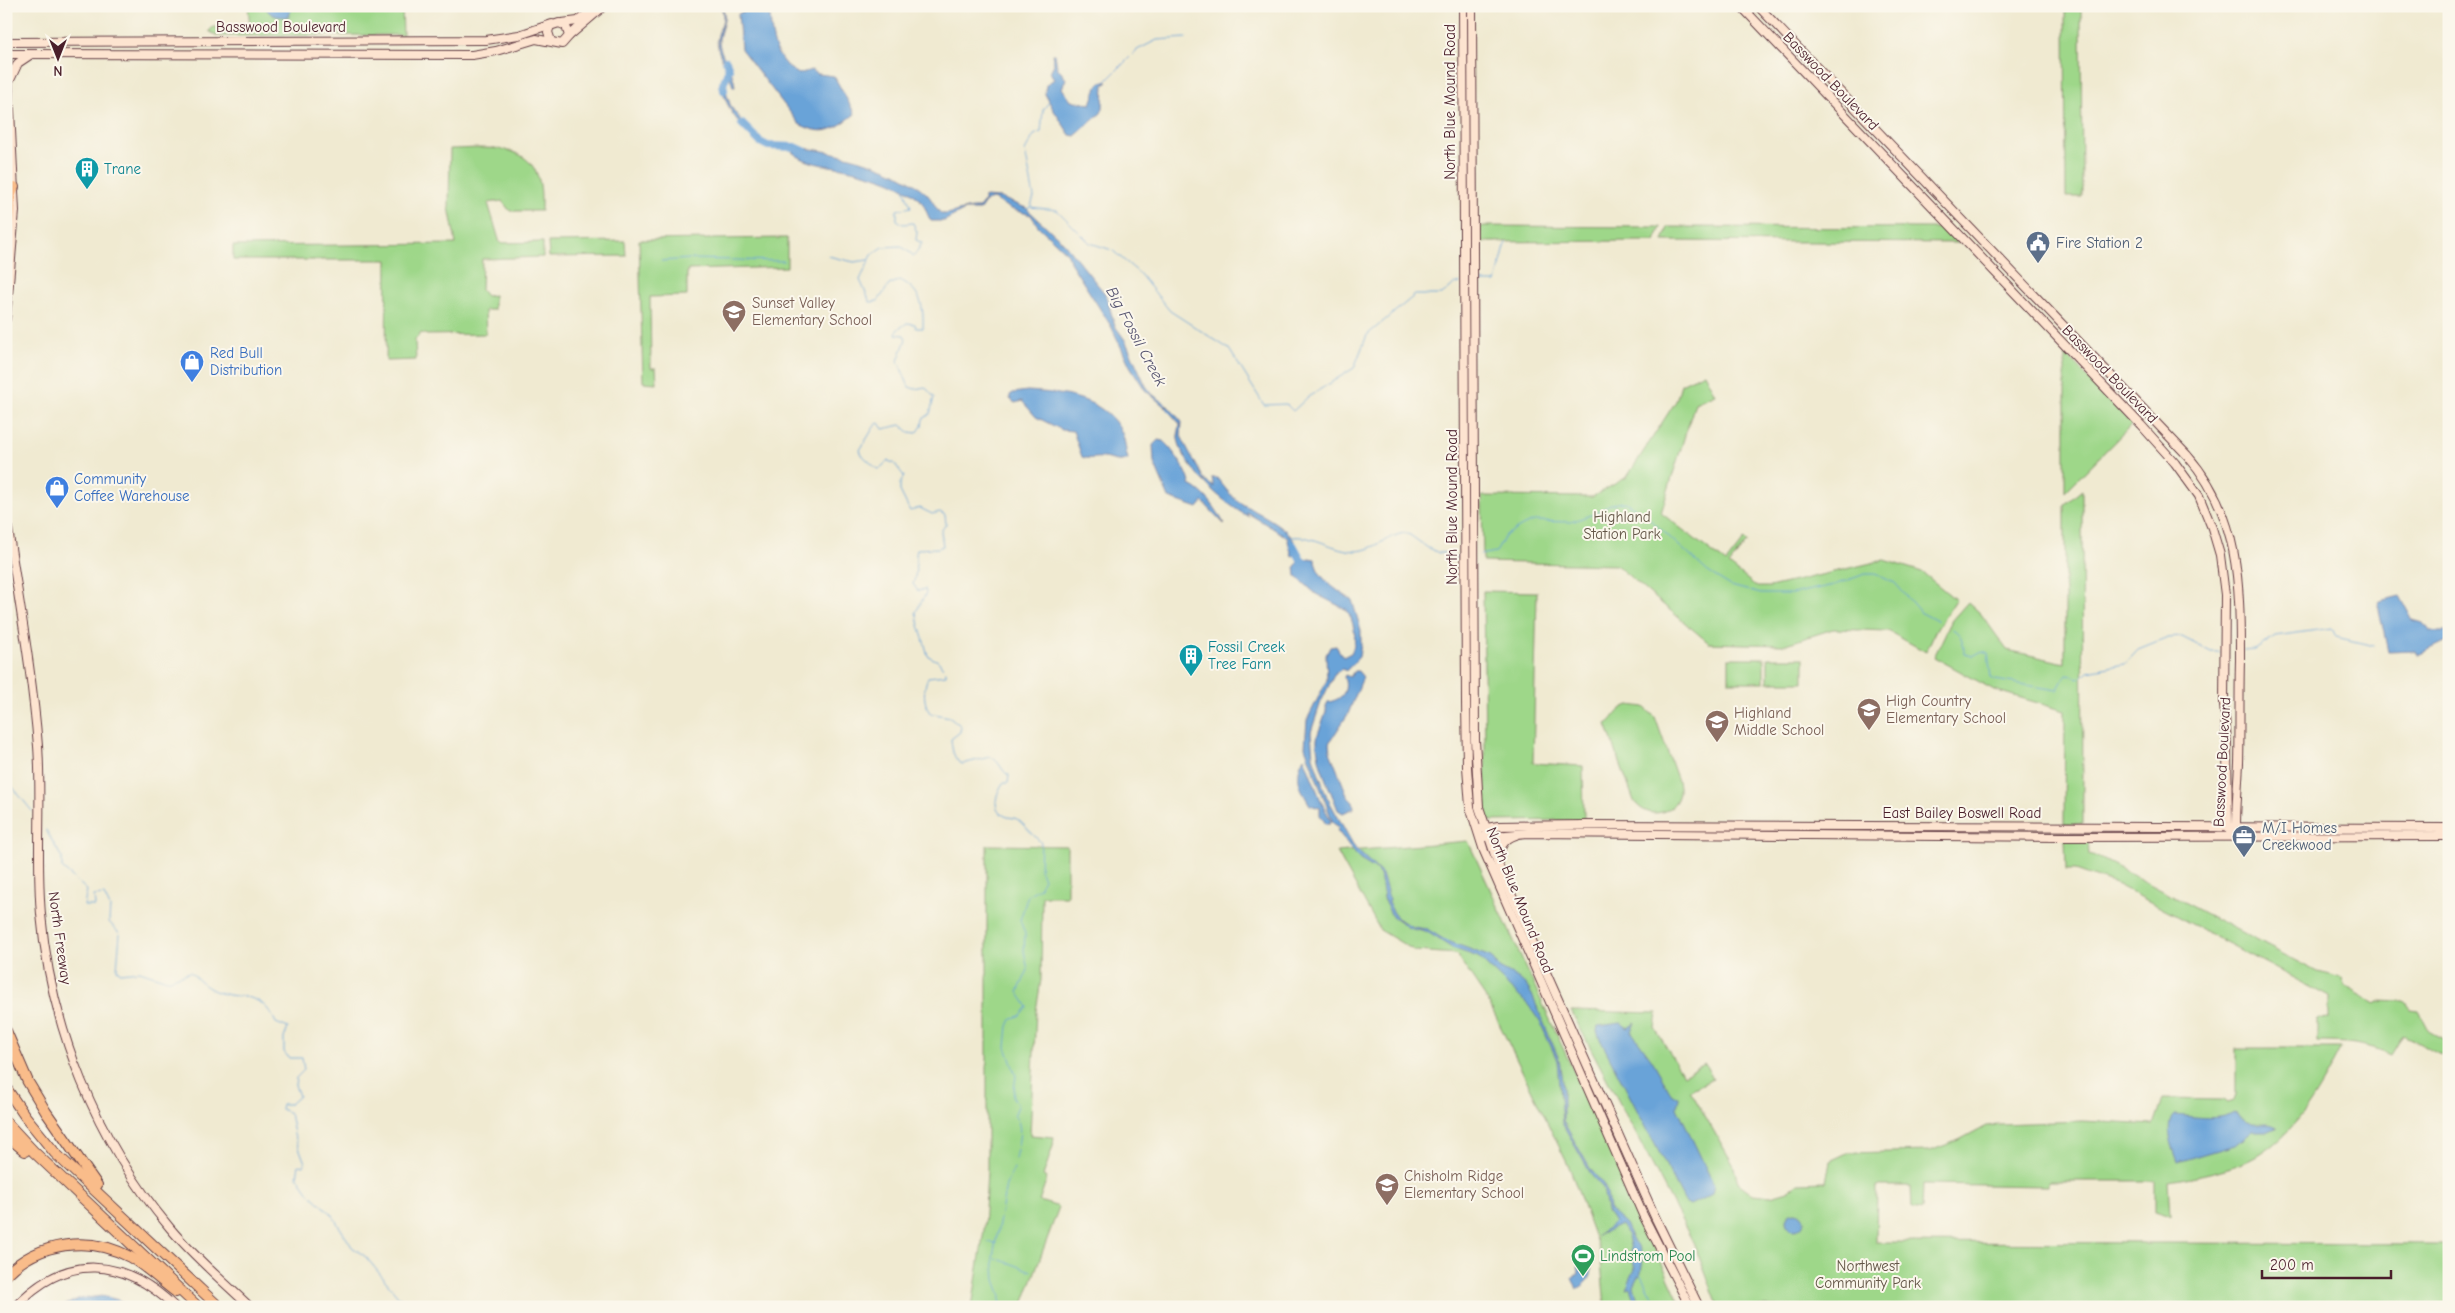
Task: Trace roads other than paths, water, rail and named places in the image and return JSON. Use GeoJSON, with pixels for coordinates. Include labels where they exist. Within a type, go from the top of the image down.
{"type":"FeatureCollection","features":[{"type":"Feature","properties":{"kind":"highway"},"geometry":{"type":"LineString","coordinates":[[6,249],[10,197],[14,187]]}},
{"type":"Feature","properties":{"kind":"highway"},"geometry":{"type":"LineString","coordinates":[[6,1031],[28,1082],[46,1112],[90,1177],[135,1225]]}},
{"type":"Feature","properties":{"kind":"highway"},"geometry":{"type":"LineString","coordinates":[[8,1091],[40,1137],[55,1153],[135,1225],[219,1307]]}},
{"type":"Feature","properties":{"kind":"highway"},"geometry":{"type":"LineString","coordinates":[[8,1129],[132,1243],[197,1307]]}},
{"type":"Feature","properties":{"kind":"highway"},"geometry":{"type":"LineString","coordinates":[[6,1275],[21,1263],[48,1249],[72,1244],[100,1247],[131,1258],[197,1307]]}},
{"type":"Feature","properties":{"kind":"main road"},"geometry":{"type":"LineString","coordinates":[[597,6],[578,21],[553,24],[548,32],[551,41],[562,44],[604,6]]}},
{"type":"Feature","properties":{"kind":"main road","name":"North Blue Mound Road"},"geometry":{"type":"LineString","coordinates":[[1463,6],[1470,543]]}},
{"type":"Feature","properties":{"kind":"main road","name":"North Blue Mound Road"},"geometry":{"type":"LineString","coordinates":[[1472,6],[1470,565],[1475,669],[1475,764],[1482,833],[1544,994],[1643,1215],[1690,1307]]}},
{"type":"Feature","properties":{"kind":"main road","name":"Basswood Boulevard"},"geometry":{"type":"LineString","coordinates":[[1741,6],[2141,425],[2181,470],[2199,496],[2215,536],[2224,575],[2224,704],[2232,836]]}},
{"type":"Feature","properties":{"kind":"main road","name":"Basswood Boulevard"},"geometry":{"type":"LineString","coordinates":[[1758,6],[2187,454],[2204,477],[2219,506],[2230,536],[2239,578],[2239,756],[2232,827]]}},
{"type":"Feature","properties":{"kind":"main road"},"geometry":{"type":"LineString","coordinates":[[562,23],[569,30],[569,36]]}},
{"type":"Feature","properties":{"kind":"main road","name":"Basswood Boulevard"},"geometry":{"type":"LineString","coordinates":[[7,42],[486,40],[519,35],[553,24]]}},
{"type":"Feature","properties":{"kind":"main road"},"geometry":{"type":"LineString","coordinates":[[6,29],[14,187],[14,237],[6,319]]}},
{"type":"Feature","properties":{"kind":"main road","name":"Basswood Boulevard"},"geometry":{"type":"LineString","coordinates":[[7,54],[472,55],[496,51],[536,39],[551,41]]}},
{"type":"Feature","properties":{"kind":"main road"},"geometry":{"type":"LineString","coordinates":[[361,41],[361,56]]}},
{"type":"Feature","properties":{"kind":"main road"},"geometry":{"type":"LineString","coordinates":[[8,79],[18,63],[31,54]]}},
{"type":"Feature","properties":{"kind":"main road","name":"North Freeway"},"geometry":{"type":"LineString","coordinates":[[6,515],[36,726],[39,768],[40,911],[46,960],[57,1008],[72,1057],[108,1138],[140,1188],[183,1243],[250,1307]]}},
{"type":"Feature","properties":{"kind":"main road","name":"North Blue Mound Road"},"geometry":{"type":"LineString","coordinates":[[1470,565],[1466,620],[1467,767],[1470,807],[1499,867],[1656,1219],[1699,1307]]}},
{"type":"Feature","properties":{"kind":"main road"},"geometry":{"type":"LineString","coordinates":[[1466,620],[1470,630],[1470,665],[1475,669]]}},
{"type":"Feature","properties":{"kind":"main road"},"geometry":{"type":"LineString","coordinates":[[1638,834],[1640,829],[1660,828],[1671,825]]}},
{"type":"Feature","properties":{"kind":"main road"},"geometry":{"type":"LineString","coordinates":[[1672,834],[1678,831],[1697,830],[1701,825]]}},
{"type":"Feature","properties":{"kind":"main road","name":"East Bailey Boswell Road"},"geometry":{"type":"LineString","coordinates":[[1482,833],[1498,826],[1701,825],[1801,830]]}},
{"type":"Feature","properties":{"kind":"main road"},"geometry":{"type":"LineString","coordinates":[[2294,836],[2295,827]]}},
{"type":"Feature","properties":{"kind":"main road","name":"East Bailey Boswell Road"},"geometry":{"type":"LineString","coordinates":[[1482,833],[1672,834],[1801,830],[2295,827],[2449,836]]}},
{"type":"Feature","properties":{"kind":"main road","name":"East Bailey Boswell Road"},"geometry":{"type":"LineString","coordinates":[[1828,830],[2294,836],[2449,828]]}},
{"type":"Feature","properties":{"kind":"main road","name":"North Blue Mound Road"},"geometry":{"type":"LineString","coordinates":[[1499,867],[1498,853],[1504,843],[1513,836],[1528,832]]}},
{"type":"Feature","properties":{"kind":"main road","name":"North Blue Mound Road"},"geometry":{"type":"LineString","coordinates":[[1544,994],[1554,990]]}},
{"type":"Feature","properties":{"kind":"main road"},"geometry":{"type":"LineString","coordinates":[[15,1307],[30,1291],[48,1279],[70,1271],[94,1267],[120,1271],[141,1279],[175,1307]]}},
{"type":"Feature","properties":{"kind":"water"},"geometry":{"type":"Polygon","coordinates":[[[265,6],[292,6],[289,17],[272,14],[265,6]]]}},
{"type":"Feature","properties":{"kind":"water"},"geometry":{"type":"Polygon","coordinates":[[[721,6],[724,20],[719,43],[735,87],[733,87],[721,58],[717,41],[723,17],[721,6]]]}},
{"type":"Feature","properties":{"kind":"water"},"geometry":{"type":"Polygon","coordinates":[[[757,6],[769,6],[772,36],[778,54],[783,61],[799,74],[811,70],[818,74],[834,76],[855,114],[829,130],[816,130],[799,124],[741,49],[738,14],[757,6]]]}},
{"type":"Feature","properties":{"kind":"water"},"geometry":{"type":"Polygon","coordinates":[[[1052,54],[1055,54],[1057,67],[1066,79],[1062,88],[1071,101],[1091,104],[1097,87],[1101,82],[1108,82],[1104,85],[1101,113],[1075,136],[1070,135],[1045,94],[1046,85],[1054,79],[1050,72],[1054,64],[1052,54]]]}},
{"type":"Feature","properties":{"kind":"water"},"geometry":{"type":"Polygon","coordinates":[[[722,80],[731,107],[749,131],[742,126],[730,109],[720,83],[722,80]]]}},
{"type":"Feature","properties":{"kind":"water"},"geometry":{"type":"Polygon","coordinates":[[[803,148],[851,157],[885,168],[926,193],[941,214],[967,209],[979,208],[984,202],[984,197],[1001,198],[1026,208],[1064,243],[1106,295],[1115,326],[1125,340],[1146,386],[1182,422],[1181,436],[1205,481],[1214,487],[1212,478],[1217,478],[1240,503],[1278,525],[1292,537],[1299,554],[1292,556],[1287,537],[1246,512],[1249,517],[1239,511],[1217,494],[1196,473],[1182,450],[1178,437],[1180,424],[1164,406],[1145,390],[1130,366],[1111,326],[1070,262],[1068,254],[1038,226],[1031,215],[1011,209],[993,199],[986,201],[980,210],[965,210],[944,221],[931,221],[922,202],[904,188],[852,170],[809,162],[792,152],[803,148]]]}},
{"type":"Feature","properties":{"kind":"water"},"geometry":{"type":"Polygon","coordinates":[[[1027,391],[1054,393],[1094,404],[1114,421],[1122,433],[1128,459],[1119,461],[1082,457],[1073,431],[1062,430],[1036,417],[1022,401],[1015,403],[1010,399],[1010,395],[1013,393],[1027,391]]]}},
{"type":"Feature","properties":{"kind":"water"},"geometry":{"type":"Polygon","coordinates":[[[1158,440],[1163,441],[1180,461],[1190,485],[1201,492],[1210,502],[1224,524],[1203,502],[1198,508],[1169,498],[1154,463],[1153,445],[1158,440]]]}},
{"type":"Feature","properties":{"kind":"water"},"geometry":{"type":"Polygon","coordinates":[[[1309,558],[1315,559],[1316,566],[1323,578],[1352,600],[1361,630],[1359,657],[1346,671],[1343,669],[1335,673],[1321,702],[1311,732],[1313,757],[1327,797],[1355,848],[1382,874],[1389,898],[1388,903],[1398,919],[1413,927],[1427,929],[1445,940],[1491,957],[1499,968],[1518,978],[1526,985],[1559,1059],[1563,1089],[1563,1121],[1591,1170],[1603,1184],[1607,1192],[1609,1209],[1625,1224],[1634,1243],[1640,1249],[1643,1259],[1641,1272],[1634,1286],[1638,1301],[1637,1307],[1634,1307],[1635,1303],[1630,1288],[1626,1289],[1635,1269],[1628,1236],[1621,1225],[1597,1236],[1614,1223],[1607,1211],[1603,1188],[1592,1176],[1562,1123],[1557,1060],[1540,1022],[1529,1006],[1478,957],[1452,948],[1429,933],[1409,928],[1392,916],[1385,903],[1380,875],[1375,869],[1360,860],[1337,830],[1339,827],[1333,823],[1305,747],[1307,720],[1327,680],[1326,655],[1330,647],[1336,646],[1343,657],[1351,653],[1354,631],[1352,620],[1347,610],[1316,594],[1296,576],[1295,566],[1309,558]]]}},
{"type":"Feature","properties":{"kind":"water"},"geometry":{"type":"Polygon","coordinates":[[[2400,596],[2413,620],[2423,623],[2429,631],[2449,631],[2449,640],[2418,655],[2415,651],[2388,652],[2378,605],[2380,601],[2400,596]]]}},
{"type":"Feature","properties":{"kind":"water"},"geometry":{"type":"Polygon","coordinates":[[[1354,671],[1358,671],[1363,677],[1348,714],[1329,743],[1330,752],[1348,797],[1353,802],[1354,808],[1343,813],[1338,810],[1324,775],[1317,748],[1317,739],[1328,702],[1337,699],[1343,694],[1345,691],[1344,677],[1345,675],[1350,677],[1354,671]]]}},
{"type":"Feature","properties":{"kind":"water"},"geometry":{"type":"Polygon","coordinates":[[[1304,757],[1331,821],[1330,824],[1326,824],[1320,815],[1320,808],[1310,805],[1303,793],[1299,781],[1299,770],[1304,757]]]}},
{"type":"Feature","properties":{"kind":"water"},"geometry":{"type":"Polygon","coordinates":[[[1621,1023],[1628,1028],[1635,1023],[1631,1031],[1652,1060],[1671,1093],[1679,1098],[1677,1107],[1714,1185],[1712,1194],[1690,1205],[1685,1202],[1600,1039],[1597,1031],[1598,1026],[1621,1023]]]}},
{"type":"Feature","properties":{"kind":"water"},"geometry":{"type":"Polygon","coordinates":[[[2234,1112],[2238,1113],[2246,1122],[2267,1123],[2278,1126],[2267,1131],[2252,1131],[2235,1145],[2178,1162],[2169,1132],[2169,1125],[2174,1115],[2212,1118],[2234,1112]]]}},
{"type":"Feature","properties":{"kind":"water"},"geometry":{"type":"Polygon","coordinates":[[[1795,1212],[1801,1215],[1804,1221],[1801,1227],[1795,1230],[1789,1227],[1786,1221],[1789,1215],[1795,1212]]]}},
{"type":"Feature","properties":{"kind":"water","name":"Lindstrom Pool"},"geometry":{"type":"Polygon","coordinates":[[[1589,1263],[1591,1275],[1584,1285],[1577,1289],[1572,1277],[1579,1274],[1577,1267],[1589,1263]]]}},
{"type":"Feature","properties":{"kind":"water"},"geometry":{"type":"Polygon","coordinates":[[[103,1296],[122,1301],[121,1307],[62,1307],[78,1299],[103,1296]]]}},
{"type":"Feature","properties":{"kind":"waterway"},"geometry":{"type":"LineString","coordinates":[[1105,82],[1137,50],[1157,40],[1186,38]]}},
{"type":"Feature","properties":{"kind":"waterway","name":"Big Fossil Creek"},"geometry":{"type":"LineString","coordinates":[[724,90],[723,84],[729,69],[726,61]]}},
{"type":"Feature","properties":{"kind":"waterway"},"geometry":{"type":"LineString","coordinates":[[1031,206],[1034,197],[1025,151],[1034,135],[1041,132],[1043,110],[1049,102]]}},
{"type":"Feature","properties":{"kind":"waterway","name":"Big Fossil Creek"},"geometry":{"type":"LineString","coordinates":[[742,124],[760,142],[768,146],[795,147],[806,152]]}},
{"type":"Feature","properties":{"kind":"waterway"},"geometry":{"type":"LineString","coordinates":[[904,189],[911,207],[897,210],[897,220],[903,224],[913,223],[917,232],[916,240],[922,243],[914,256],[901,246],[883,247],[872,255],[860,280],[870,302],[878,301],[889,285],[900,280],[917,294],[922,306],[923,328],[916,328],[915,324],[907,323],[897,330],[896,334],[904,335],[906,339],[898,361],[909,387],[915,389],[925,387],[934,397],[930,414],[923,419],[922,426],[917,433],[909,432],[901,425],[883,429],[879,423],[875,425],[860,450],[862,455],[876,468],[879,469],[888,461],[894,463],[904,476],[900,484],[900,491],[910,511],[920,508],[932,514],[940,512],[945,515],[946,524],[941,531],[943,546],[917,549],[913,584],[918,591],[925,589],[926,593],[916,612],[928,656],[938,661],[946,672],[946,675],[928,677],[925,686],[926,704],[930,713],[950,717],[961,726],[960,732],[951,739],[954,753],[959,762],[962,764],[990,757],[1009,775],[1008,783],[1003,783],[998,792],[996,805],[1001,813],[1017,819],[1041,843],[1040,869],[1044,879],[1039,888],[1028,895],[1020,920],[1025,934],[1024,951],[1028,970],[1018,992],[1028,1007],[1020,1016],[1012,1018],[1008,1026],[1006,1047],[1016,1076],[1013,1097],[1018,1106],[1014,1116],[1020,1130],[1015,1159]]}},
{"type":"Feature","properties":{"kind":"waterway"},"geometry":{"type":"LineString","coordinates":[[1027,209],[1030,207],[1057,210],[1090,243],[1112,250],[1139,273],[1170,311],[1229,349],[1264,405],[1286,404],[1293,411],[1308,397],[1354,368],[1367,335],[1415,295],[1442,295],[1453,285],[1460,283]]}},
{"type":"Feature","properties":{"kind":"waterway"},"geometry":{"type":"LineString","coordinates":[[1479,282],[1496,282],[1506,243]]}},
{"type":"Feature","properties":{"kind":"waterway"},"geometry":{"type":"LineString","coordinates":[[828,256],[854,262],[869,260]]}},
{"type":"Feature","properties":{"kind":"waterway"},"geometry":{"type":"LineString","coordinates":[[661,261],[690,259],[784,261]]}},
{"type":"Feature","properties":{"kind":"waterway"},"geometry":{"type":"LineString","coordinates":[[1480,555],[1496,552],[1506,535],[1534,521],[1571,522],[1596,513],[1610,504],[1625,502],[1643,513],[1708,572],[1731,586],[1761,594],[1792,594],[1834,585],[1865,574],[1875,574],[1895,583],[1920,612],[1937,621]]}},
{"type":"Feature","properties":{"kind":"waterway"},"geometry":{"type":"LineString","coordinates":[[1291,537],[1308,538],[1339,548],[1356,551],[1368,549],[1404,533],[1439,553],[1447,553],[1454,558],[1462,556]]}},
{"type":"Feature","properties":{"kind":"waterway","name":"Big Fossil Creek"},"geometry":{"type":"LineString","coordinates":[[1293,545],[1307,570]]}},
{"type":"Feature","properties":{"kind":"waterway"},"geometry":{"type":"LineString","coordinates":[[2244,651],[2255,650],[2275,636],[2332,628],[2336,637],[2374,646]]}},
{"type":"Feature","properties":{"kind":"waterway"},"geometry":{"type":"LineString","coordinates":[[1952,629],[1960,636],[1964,654],[1973,656],[1982,651],[1988,653],[1991,678],[1995,680],[2057,690],[2066,675],[2072,676]]}},
{"type":"Feature","properties":{"kind":"waterway"},"geometry":{"type":"LineString","coordinates":[[2074,677],[2080,678],[2088,671],[2125,664],[2138,650],[2168,638],[2182,637],[2211,652],[2220,652]]}},
{"type":"Feature","properties":{"kind":"waterway"},"geometry":{"type":"LineString","coordinates":[[6,779],[32,811]]}},
{"type":"Feature","properties":{"kind":"waterway"},"geometry":{"type":"LineString","coordinates":[[46,830],[62,858],[62,868],[87,890],[84,906],[95,906],[94,896],[104,895],[110,907],[109,922],[120,934],[117,969],[120,973],[140,971],[167,980],[190,972],[206,986],[219,993],[254,999],[269,1011],[276,1023],[288,1028],[284,1038],[284,1052],[289,1058],[302,1058],[304,1070],[296,1078],[295,1085],[299,1096],[290,1104],[282,1104],[281,1109],[290,1113],[294,1134],[305,1163],[304,1166],[299,1165],[297,1176],[309,1193],[331,1213],[352,1247],[366,1257],[407,1307]]}},
{"type":"Feature","properties":{"kind":"waterway"},"geometry":{"type":"LineString","coordinates":[[1000,1307],[1001,1296],[995,1280],[993,1257],[1006,1185],[1014,1168]]}},
{"type":"Feature","properties":{"kind":"waterway"},"geometry":{"type":"LineString","coordinates":[[988,1242],[996,1243]]}},
{"type":"Feature","properties":{"kind":"waterway"},"geometry":{"type":"LineString","coordinates":[[995,1258],[1006,1262]]}},
{"type":"Feature","properties":{"kind":"waterway"},"geometry":{"type":"LineString","coordinates":[[1007,1262],[1031,1271]]}},
{"type":"Feature","properties":{"kind":"waterway","name":"Big Fossil Creek"},"geometry":{"type":"LineString","coordinates":[[1639,1272],[1658,1307]]}},
{"type":"Feature","properties":{"kind":"place","name":"Trane"},"geometry":{"type":"Point","coordinates":[87,190]}},
{"type":"Feature","properties":{"kind":"place","name":"Fire Station 2"},"geometry":{"type":"Point","coordinates":[2038,264]}},
{"type":"Feature","properties":{"kind":"place","name":"Sunset Valley Elementary School"},"geometry":{"type":"Point","coordinates":[734,333]}},
{"type":"Feature","properties":{"kind":"place","name":"Red Bull Distribution"},"geometry":{"type":"Point","coordinates":[192,383]}},
{"type":"Feature","properties":{"kind":"place","name":"Community Coffee Warehouse"},"geometry":{"type":"Point","coordinates":[57,509]}},
{"type":"Feature","properties":{"kind":"place","name":"Fossil Creek Tree Farn"},"geometry":{"type":"Point","coordinates":[1191,677]}},
{"type":"Feature","properties":{"kind":"place","name":"High Country Elementary School"},"geometry":{"type":"Point","coordinates":[1869,731]}},
{"type":"Feature","properties":{"kind":"place","name":"Highland Middle School"},"geometry":{"type":"Point","coordinates":[1717,743]}},
{"type":"Feature","properties":{"kind":"place","name":"M/I Homes Creekwood"},"geometry":{"type":"Point","coordinates":[2244,858]}},
{"type":"Feature","properties":{"kind":"place","name":"Chisholm Ridge Elementary School"},"geometry":{"type":"Point","coordinates":[1387,1206]}},
{"type":"Feature","properties":{"kind":"place","name":"Lindstrom Pool"},"geometry":{"type":"Point","coordinates":[1583,1277]}},
{"type":"Feature","properties":{"kind":"park label","name":"Highland Station Park"},"geometry":{"type":"Point","coordinates":[1622,526]}},
{"type":"Feature","properties":{"kind":"park label","name":"Northwest Community Park"},"geometry":{"type":"Point","coordinates":[1868,1274]}}]}
